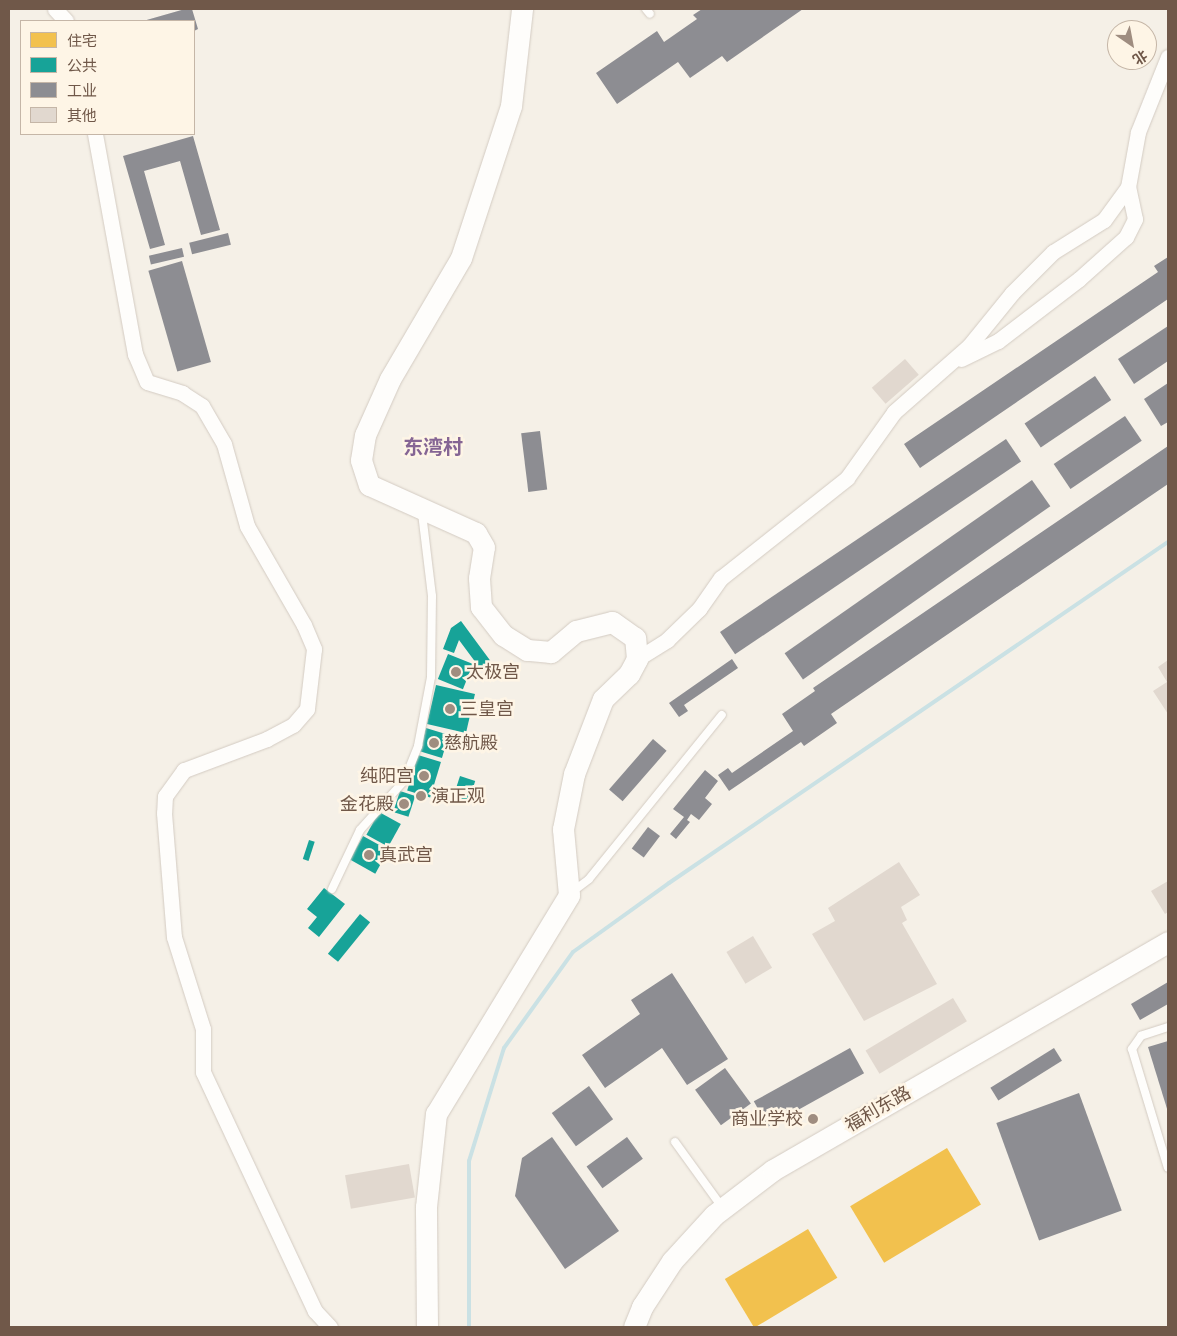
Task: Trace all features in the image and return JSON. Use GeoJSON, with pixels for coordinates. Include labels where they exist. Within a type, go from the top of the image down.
{"type":"FeatureCollection","features":[{"type":"Feature","properties":{"kind":"main road"},"geometry":{"type":"LineString","coordinates":[[427,1327],[426,1207],[436,1114],[569,895],[563,828],[574,774],[603,699],[629,674],[637,659],[635,638],[612,622],[576,631],[551,652],[527,650],[503,635],[481,607],[479,578],[484,547],[476,533],[369,485],[361,460],[365,435],[390,379],[461,258],[512,106],[522,9]]}},
{"type":"Feature","properties":{"kind":"main road","name":"福利东路"},"geometry":{"type":"LineString","coordinates":[[634,1327],[642,1306],[672,1261],[723,1208],[773,1170],[1168,942]]}},
{"type":"Feature","properties":{"kind":"street"},"geometry":{"type":"LineString","coordinates":[[55,9],[65,20]]}},
{"type":"Feature","properties":{"kind":"street"},"geometry":{"type":"LineString","coordinates":[[949,365],[998,341],[1079,279],[1126,237],[1135,218],[1128,187],[1138,132],[1168,57]]}},
{"type":"Feature","properties":{"kind":"street"},"geometry":{"type":"LineString","coordinates":[[95,135],[135,354],[147,382],[182,393],[202,406],[224,444],[246,526],[304,625],[314,648],[307,709],[293,725],[267,739],[184,770],[165,796],[164,813],[174,937],[203,1029],[203,1072],[315,1311],[330,1327]]}},
{"type":"Feature","properties":{"kind":"street"},"geometry":{"type":"LineString","coordinates":[[637,659],[667,640],[699,609],[721,578],[846,478],[894,412],[949,365],[1053,252],[1104,220],[1128,187]]}},
{"type":"Feature","properties":{"kind":"lane"},"geometry":{"type":"LineString","coordinates":[[332,889],[360,830],[404,781],[418,746],[431,677],[432,596],[422,508]]}},
{"type":"Feature","properties":{"kind":"lane"},"geometry":{"type":"LineString","coordinates":[[569,895],[589,879],[722,715]]}},
{"type":"Feature","properties":{"kind":"lane"},"geometry":{"type":"LineString","coordinates":[[1168,1027],[1141,1036],[1132,1049],[1168,1168]]}},
{"type":"Feature","properties":{"kind":"lane"},"geometry":{"type":"LineString","coordinates":[[675,1142],[723,1208]]}},
{"type":"Feature","properties":{"kind":"building: 住宅"},"geometry":{"type":"Polygon","coordinates":[[[947,1148],[981,1205],[884,1263],[850,1206],[947,1148]]]}},
{"type":"Feature","properties":{"kind":"building: 住宅"},"geometry":{"type":"Polygon","coordinates":[[[808,1229],[837,1278],[756,1327],[754,1327],[725,1279],[808,1229]]]}},
{"type":"Feature","properties":{"kind":"building: 公共"},"geometry":{"type":"Polygon","coordinates":[[[461,621],[492,663],[482,671],[459,640],[454,653],[443,649],[451,628],[461,621]]]}},
{"type":"Feature","properties":{"kind":"building: 公共","name":"太极宫"},"geometry":{"type":"Polygon","coordinates":[[[448,654],[473,664],[463,689],[438,679],[448,654]]]}},
{"type":"Feature","properties":{"kind":"building: 公共","name":"三皇宫"},"geometry":{"type":"Polygon","coordinates":[[[436,685],[475,694],[466,733],[427,724],[436,685]]]}},
{"type":"Feature","properties":{"kind":"building: 公共","name":"慈航殿"},"geometry":{"type":"Polygon","coordinates":[[[426,728],[449,735],[442,758],[419,751],[426,728]]]}},
{"type":"Feature","properties":{"kind":"building: 公共","name":"纯阳宫"},"geometry":{"type":"Polygon","coordinates":[[[418,755],[441,762],[430,797],[407,790],[418,755]]]}},
{"type":"Feature","properties":{"kind":"building: 公共"},"geometry":{"type":"Polygon","coordinates":[[[460,776],[475,781],[467,805],[452,800],[460,776]]]}},
{"type":"Feature","properties":{"kind":"building: 公共","name":"金花殿"},"geometry":{"type":"Polygon","coordinates":[[[400,791],[415,796],[408,817],[393,812],[400,791]]]}},
{"type":"Feature","properties":{"kind":"building: 公共"},"geometry":{"type":"Polygon","coordinates":[[[379,812],[401,824],[388,847],[366,835],[379,812]]]}},
{"type":"Feature","properties":{"kind":"building: 公共","name":"真武宫"},"geometry":{"type":"Polygon","coordinates":[[[363,836],[388,850],[375,874],[350,860],[363,836]]]}},
{"type":"Feature","properties":{"kind":"building: 公共"},"geometry":{"type":"Polygon","coordinates":[[[309,840],[315,842],[309,861],[303,859],[309,840]]]}},
{"type":"Feature","properties":{"kind":"building: 公共"},"geometry":{"type":"Polygon","coordinates":[[[324,888],[345,904],[319,937],[308,928],[317,917],[307,909],[324,888]]]}},
{"type":"Feature","properties":{"kind":"building: 公共"},"geometry":{"type":"Polygon","coordinates":[[[360,914],[370,922],[338,962],[328,954],[360,914]]]}},
{"type":"Feature","properties":{"kind":"building: 工业"},"geometry":{"type":"Polygon","coordinates":[[[185,9],[192,9],[198,29],[195,30],[195,20],[146,20],[185,9]]]}},
{"type":"Feature","properties":{"kind":"building: 工业"},"geometry":{"type":"Polygon","coordinates":[[[702,9],[803,9],[727,62],[722,56],[690,78],[678,62],[617,104],[596,73],[657,31],[664,42],[697,19],[693,15],[702,9]]]}},
{"type":"Feature","properties":{"kind":"building: 工业"},"geometry":{"type":"Polygon","coordinates":[[[193,136],[220,230],[201,235],[180,161],[144,171],[165,245],[150,249],[123,156],[193,136]]]}},
{"type":"Feature","properties":{"kind":"building: 工业"},"geometry":{"type":"Polygon","coordinates":[[[228,233],[231,245],[192,254],[189,243],[228,233]]]}},
{"type":"Feature","properties":{"kind":"building: 工业"},"geometry":{"type":"Polygon","coordinates":[[[182,248],[184,257],[151,264],[149,256],[182,248]]]}},
{"type":"Feature","properties":{"kind":"building: 工业"},"geometry":{"type":"Polygon","coordinates":[[[1168,257],[1168,299],[920,468],[904,444],[1158,272],[1154,266],[1168,257]]]}},
{"type":"Feature","properties":{"kind":"building: 工业"},"geometry":{"type":"Polygon","coordinates":[[[182,261],[211,362],[177,372],[148,271],[182,261]]]}},
{"type":"Feature","properties":{"kind":"building: 工业"},"geometry":{"type":"Polygon","coordinates":[[[1168,326],[1168,361],[1134,384],[1118,359],[1168,326]]]}},
{"type":"Feature","properties":{"kind":"building: 工业"},"geometry":{"type":"Polygon","coordinates":[[[1095,376],[1111,400],[1041,448],[1025,424],[1095,376]]]}},
{"type":"Feature","properties":{"kind":"building: 工业"},"geometry":{"type":"Polygon","coordinates":[[[1168,383],[1168,422],[1161,426],[1144,399],[1168,383]]]}},
{"type":"Feature","properties":{"kind":"building: 工业"},"geometry":{"type":"Polygon","coordinates":[[[1125,416],[1142,441],[1070,489],[1054,464],[1125,416]]]}},
{"type":"Feature","properties":{"kind":"building: 工业"},"geometry":{"type":"Polygon","coordinates":[[[540,431],[547,490],[528,492],[521,433],[540,431]]]}},
{"type":"Feature","properties":{"kind":"building: 工业"},"geometry":{"type":"Polygon","coordinates":[[[1006,439],[1021,461],[735,654],[720,632],[1006,439]]]}},
{"type":"Feature","properties":{"kind":"building: 工业"},"geometry":{"type":"Polygon","coordinates":[[[1168,446],[1168,484],[831,714],[837,723],[804,746],[801,742],[729,791],[718,775],[728,768],[732,773],[793,731],[782,714],[815,691],[813,688],[1168,446]]]}},
{"type":"Feature","properties":{"kind":"building: 工业"},"geometry":{"type":"Polygon","coordinates":[[[1032,480],[1050,506],[803,679],[785,653],[1032,480]]]}},
{"type":"Feature","properties":{"kind":"building: 工业"},"geometry":{"type":"Polygon","coordinates":[[[732,659],[738,668],[684,705],[688,711],[679,717],[669,703],[732,659]]]}},
{"type":"Feature","properties":{"kind":"building: 工业"},"geometry":{"type":"Polygon","coordinates":[[[653,739],[667,751],[623,801],[609,790],[653,739]]]}},
{"type":"Feature","properties":{"kind":"building: 工业"},"geometry":{"type":"Polygon","coordinates":[[[705,770],[718,781],[705,798],[712,804],[699,820],[691,814],[687,820],[690,822],[676,839],[670,834],[684,817],[673,809],[705,770]]]}},
{"type":"Feature","properties":{"kind":"building: 工业"},"geometry":{"type":"Polygon","coordinates":[[[648,827],[660,836],[644,858],[632,849],[648,827]]]}},
{"type":"Feature","properties":{"kind":"building: 工业"},"geometry":{"type":"Polygon","coordinates":[[[672,973],[728,1059],[687,1085],[662,1048],[605,1088],[582,1055],[640,1014],[631,1000],[672,973]]]}},
{"type":"Feature","properties":{"kind":"building: 工业"},"geometry":{"type":"Polygon","coordinates":[[[1168,982],[1168,1004],[1140,1020],[1131,1004],[1168,982]]]}},
{"type":"Feature","properties":{"kind":"building: 工业"},"geometry":{"type":"Polygon","coordinates":[[[1168,1041],[1168,1112],[1148,1047],[1168,1041]]]}},
{"type":"Feature","properties":{"kind":"building: 工业"},"geometry":{"type":"Polygon","coordinates":[[[850,1048],[864,1073],[768,1127],[754,1101],[850,1048]]]}},
{"type":"Feature","properties":{"kind":"building: 工业"},"geometry":{"type":"Polygon","coordinates":[[[1054,1048],[1062,1061],[998,1100],[990,1088],[1054,1048]]]}},
{"type":"Feature","properties":{"kind":"building: 工业"},"geometry":{"type":"Polygon","coordinates":[[[725,1068],[751,1104],[721,1125],[695,1090],[725,1068]]]}},
{"type":"Feature","properties":{"kind":"building: 工业"},"geometry":{"type":"Polygon","coordinates":[[[589,1086],[613,1119],[576,1146],[552,1113],[589,1086]]]}},
{"type":"Feature","properties":{"kind":"building: 工业"},"geometry":{"type":"Polygon","coordinates":[[[1079,1093],[1122,1210],[1039,1241],[996,1123],[1079,1093]]]}},
{"type":"Feature","properties":{"kind":"building: 工业"},"geometry":{"type":"Polygon","coordinates":[[[552,1137],[619,1231],[565,1269],[515,1196],[522,1158],[552,1137]]]}},
{"type":"Feature","properties":{"kind":"building: 工业"},"geometry":{"type":"Polygon","coordinates":[[[627,1137],[643,1159],[602,1188],[587,1166],[627,1137]]]}},
{"type":"Feature","properties":{"kind":"building: 其他"},"geometry":{"type":"Polygon","coordinates":[[[905,359],[919,375],[886,404],[872,388],[905,359]]]}},
{"type":"Feature","properties":{"kind":"building: 其他"},"geometry":{"type":"Polygon","coordinates":[[[1168,660],[1168,714],[1153,691],[1167,682],[1158,667],[1168,660]]]}},
{"type":"Feature","properties":{"kind":"building: 其他"},"geometry":{"type":"Polygon","coordinates":[[[899,862],[920,895],[901,907],[907,920],[902,923],[937,984],[864,1021],[812,934],[835,921],[828,908],[899,862]]]}},
{"type":"Feature","properties":{"kind":"building: 其他"},"geometry":{"type":"Polygon","coordinates":[[[1168,881],[1168,912],[1165,914],[1151,891],[1168,881]]]}},
{"type":"Feature","properties":{"kind":"building: 其他"},"geometry":{"type":"Polygon","coordinates":[[[753,936],[772,968],[745,984],[726,952],[753,936]]]}},
{"type":"Feature","properties":{"kind":"building: 其他"},"geometry":{"type":"Polygon","coordinates":[[[953,998],[967,1021],[879,1074],[866,1051],[953,998]]]}},
{"type":"Feature","properties":{"kind":"building: 其他"},"geometry":{"type":"Polygon","coordinates":[[[409,1164],[415,1197],[351,1209],[345,1175],[409,1164]]]}},
{"type":"Feature","properties":{"kind":"waterway"},"geometry":{"type":"LineString","coordinates":[[469,1327],[469,1161],[504,1048],[573,952],[669,883],[1168,542]]}},
{"type":"Feature","properties":{"kind":"place","name":"太极宫"},"geometry":{"type":"Point","coordinates":[456,672]}},
{"type":"Feature","properties":{"kind":"place","name":"三皇宫"},"geometry":{"type":"Point","coordinates":[450,709]}},
{"type":"Feature","properties":{"kind":"place","name":"慈航殿"},"geometry":{"type":"Point","coordinates":[434,743]}},
{"type":"Feature","properties":{"kind":"place","name":"纯阳宫"},"geometry":{"type":"Point","coordinates":[424,776]}},
{"type":"Feature","properties":{"kind":"place","name":"演正观"},"geometry":{"type":"Point","coordinates":[421,796]}},
{"type":"Feature","properties":{"kind":"place","name":"金花殿"},"geometry":{"type":"Point","coordinates":[404,804]}},
{"type":"Feature","properties":{"kind":"place","name":"真武宫"},"geometry":{"type":"Point","coordinates":[369,855]}},
{"type":"Feature","properties":{"kind":"place","name":"商业学校"},"geometry":{"type":"Point","coordinates":[813,1119]}},
{"type":"Feature","properties":{"kind":"district","name":"东湾村"},"geometry":{"type":"Point","coordinates":[433,447]}}]}
